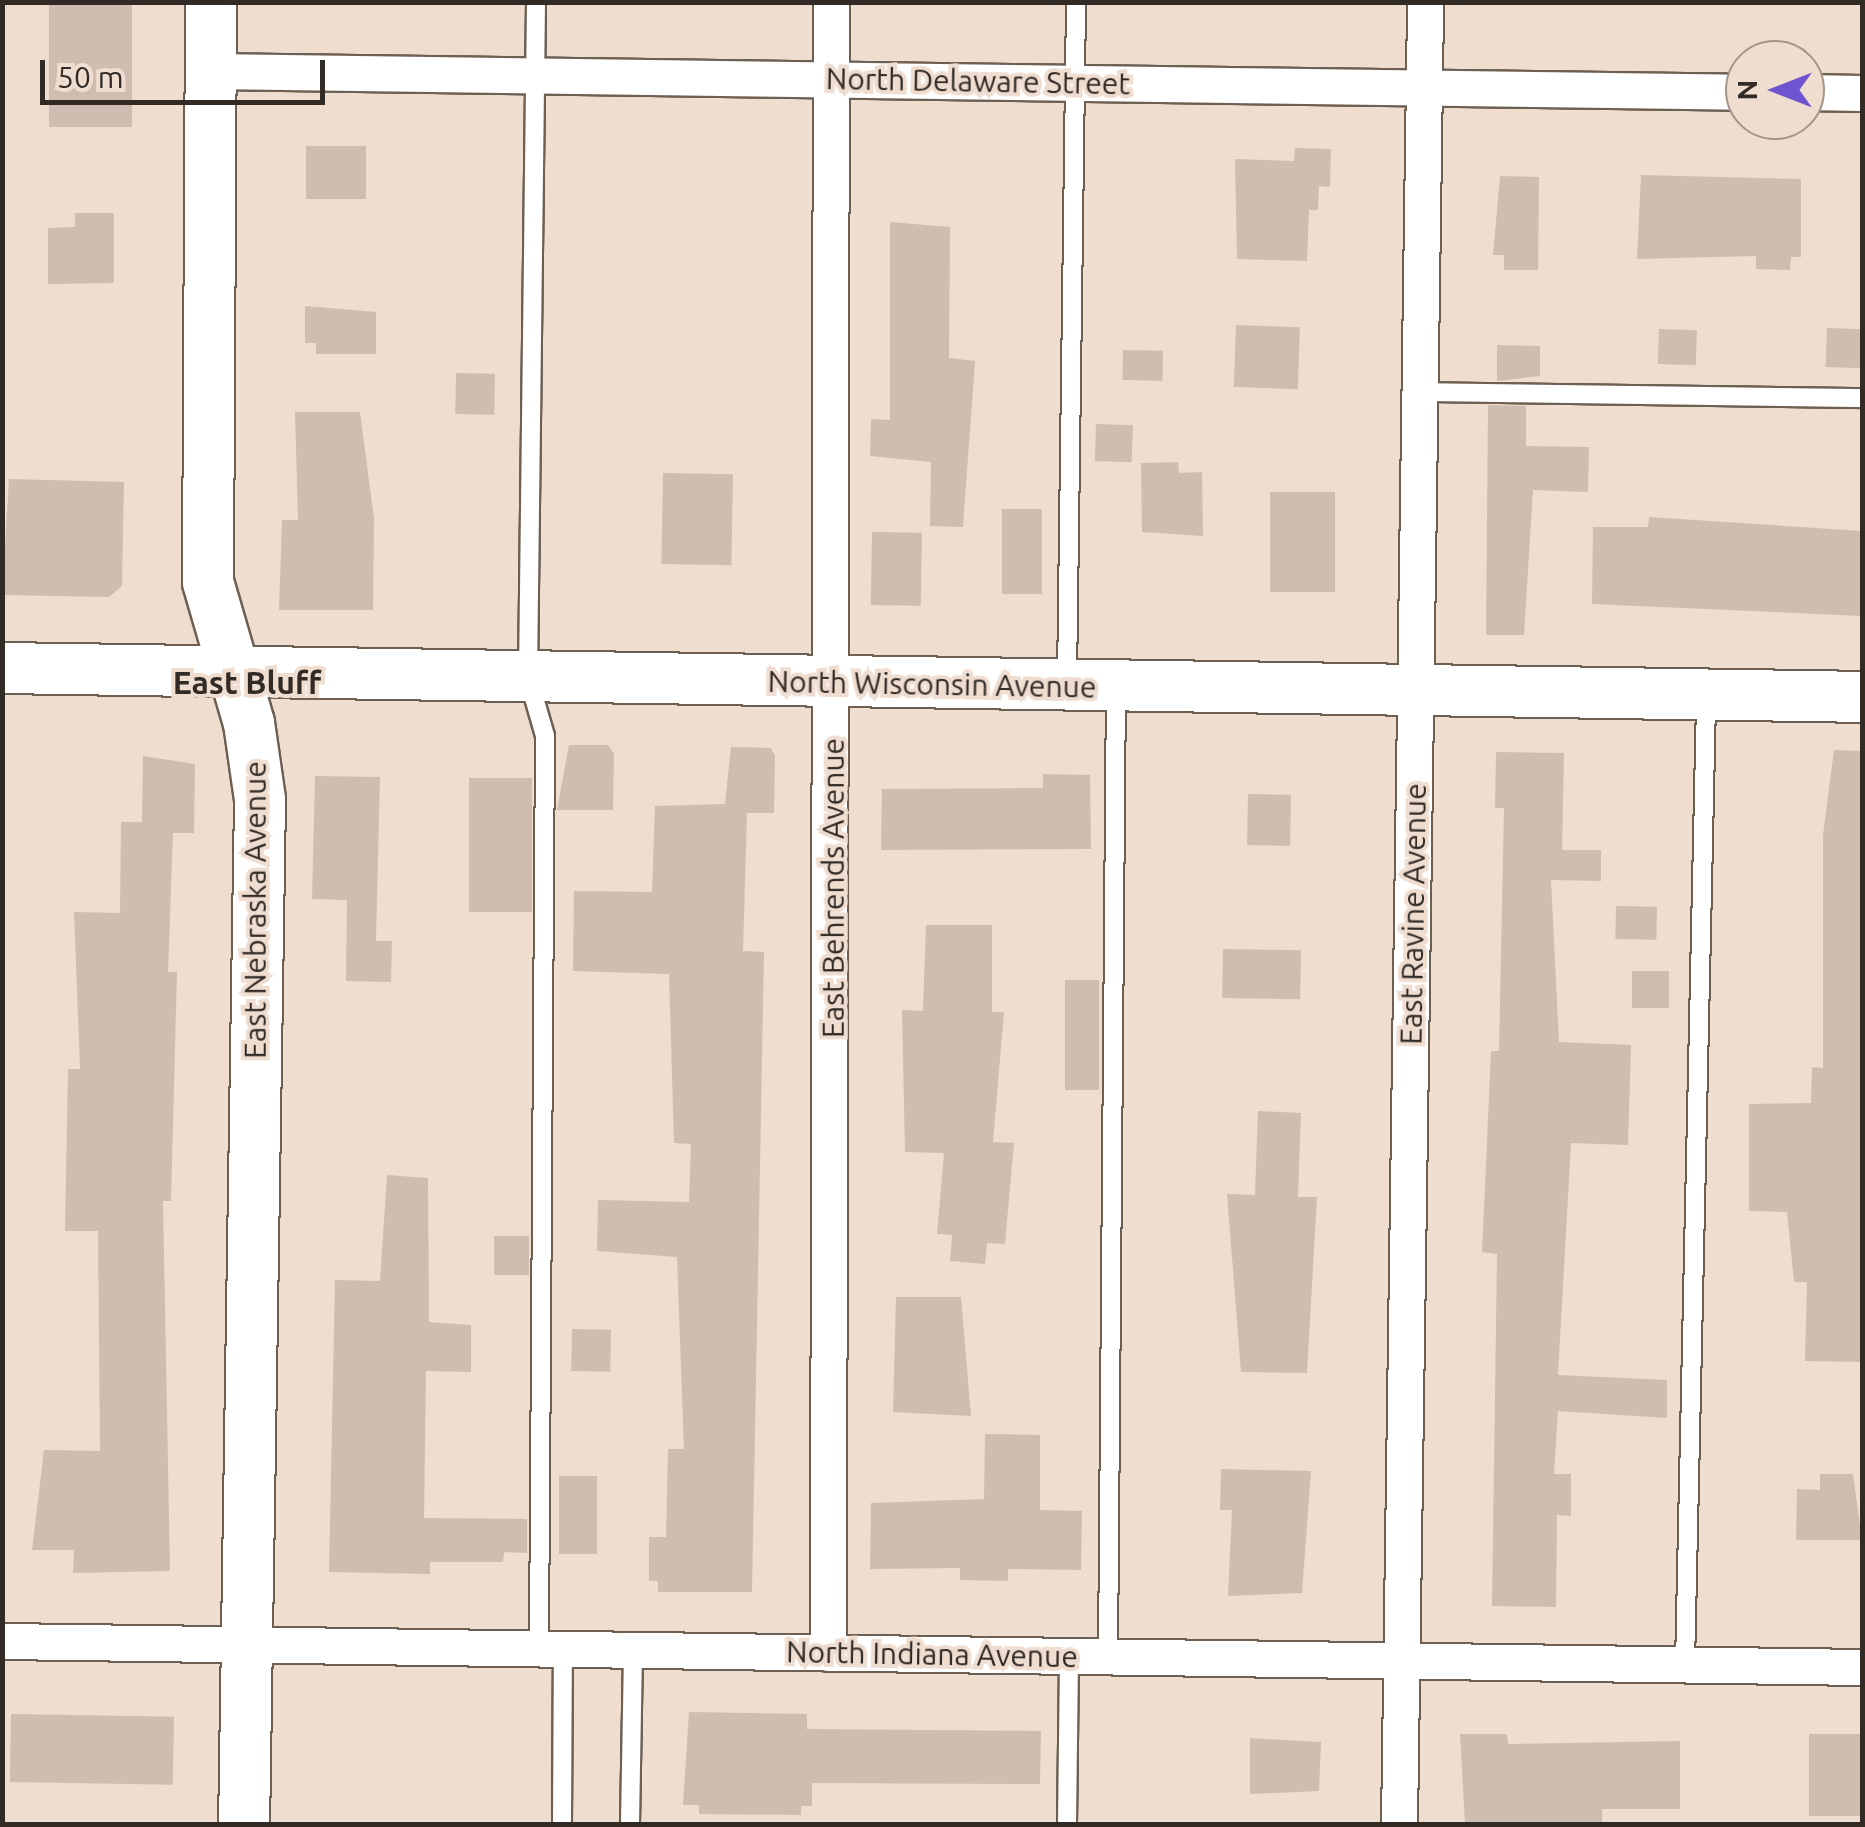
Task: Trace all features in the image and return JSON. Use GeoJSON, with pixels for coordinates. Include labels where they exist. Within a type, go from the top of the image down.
{"type":"FeatureCollection","features":[{"type":"Feature","properties":{"kind":"street","name":"East Nebraska Avenue"},"geometry":{"type":"LineString","coordinates":[[211,2],[208,566],[230,672],[250,724],[260,799],[244,1824]]}},
{"type":"Feature","properties":{"kind":"street","name":"East Behrends Avenue"},"geometry":{"type":"LineString","coordinates":[[828,1653],[836,792],[827,682],[831,2]]}},
{"type":"Feature","properties":{"kind":"street","name":"East Ravine Avenue"},"geometry":{"type":"LineString","coordinates":[[1399,1824],[1426,2]]}},
{"type":"Feature","properties":{"kind":"street","name":"North Delaware Street"},"geometry":{"type":"LineString","coordinates":[[210,71],[1725,92]]}},
{"type":"Feature","properties":{"kind":"street"},"geometry":{"type":"LineString","coordinates":[[1825,92],[1862,93]]}},
{"type":"Feature","properties":{"kind":"street","name":"North Wisconsin Avenue"},"geometry":{"type":"LineString","coordinates":[[2,668],[1862,697]]}},
{"type":"Feature","properties":{"kind":"street","name":"North Indiana Avenue"},"geometry":{"type":"LineString","coordinates":[[2,1641],[1862,1667]]}},
{"type":"Feature","properties":{"kind":"lane"},"geometry":{"type":"LineString","coordinates":[[536,2],[528,677],[545,736],[551,1650],[562,1824]]}},
{"type":"Feature","properties":{"kind":"lane"},"geometry":{"type":"LineString","coordinates":[[1067,685],[1076,2]]}},
{"type":"Feature","properties":{"kind":"lane"},"geometry":{"type":"LineString","coordinates":[[1420,392],[1862,398]]}},
{"type":"Feature","properties":{"kind":"lane"},"geometry":{"type":"LineString","coordinates":[[1108,1656],[1116,686]]}},
{"type":"Feature","properties":{"kind":"lane"},"geometry":{"type":"LineString","coordinates":[[1685,1665],[1706,694]]}},
{"type":"Feature","properties":{"kind":"lane"},"geometry":{"type":"LineString","coordinates":[[630,1824],[633,1651]]}},
{"type":"Feature","properties":{"kind":"lane"},"geometry":{"type":"LineString","coordinates":[[1067,1824],[1068,1656]]}},
{"type":"Feature","properties":{"kind":"building"},"geometry":{"type":"Polygon","coordinates":[[[49,2],[132,2],[132,127],[49,127],[49,2]]]}},
{"type":"Feature","properties":{"kind":"building"},"geometry":{"type":"Polygon","coordinates":[[[306,146],[366,146],[366,199],[306,199],[306,146]]]}},
{"type":"Feature","properties":{"kind":"building"},"geometry":{"type":"Polygon","coordinates":[[[1295,148],[1331,149],[1330,187],[1319,186],[1318,210],[1309,210],[1307,261],[1237,259],[1235,159],[1294,161],[1295,148]]]}},
{"type":"Feature","properties":{"kind":"building"},"geometry":{"type":"Polygon","coordinates":[[[1641,175],[1801,179],[1801,257],[1791,257],[1790,270],[1756,269],[1756,256],[1637,259],[1641,175]]]}},
{"type":"Feature","properties":{"kind":"building"},"geometry":{"type":"Polygon","coordinates":[[[1500,176],[1539,177],[1538,270],[1504,270],[1504,255],[1493,255],[1500,176]]]}},
{"type":"Feature","properties":{"kind":"building"},"geometry":{"type":"Polygon","coordinates":[[[75,213],[114,213],[114,283],[48,284],[48,228],[75,227],[75,213]]]}},
{"type":"Feature","properties":{"kind":"building"},"geometry":{"type":"Polygon","coordinates":[[[890,222],[950,227],[949,358],[975,361],[963,527],[930,526],[931,462],[870,456],[871,419],[890,420],[890,222]]]}},
{"type":"Feature","properties":{"kind":"building"},"geometry":{"type":"Polygon","coordinates":[[[305,306],[376,312],[376,354],[316,354],[316,343],[305,343],[305,306]]]}},
{"type":"Feature","properties":{"kind":"building"},"geometry":{"type":"Polygon","coordinates":[[[1236,325],[1300,327],[1298,389],[1234,387],[1236,325]]]}},
{"type":"Feature","properties":{"kind":"building"},"geometry":{"type":"Polygon","coordinates":[[[1827,328],[1862,329],[1861,368],[1826,367],[1827,328]]]}},
{"type":"Feature","properties":{"kind":"building"},"geometry":{"type":"Polygon","coordinates":[[[1659,329],[1697,330],[1696,365],[1658,364],[1659,329]]]}},
{"type":"Feature","properties":{"kind":"building"},"geometry":{"type":"Polygon","coordinates":[[[1497,345],[1540,346],[1540,376],[1497,381],[1497,345]]]}},
{"type":"Feature","properties":{"kind":"building"},"geometry":{"type":"Polygon","coordinates":[[[1123,350],[1163,351],[1162,381],[1122,380],[1123,350]]]}},
{"type":"Feature","properties":{"kind":"building"},"geometry":{"type":"Polygon","coordinates":[[[456,373],[495,374],[494,415],[455,414],[456,373]]]}},
{"type":"Feature","properties":{"kind":"building"},"geometry":{"type":"Polygon","coordinates":[[[1488,405],[1526,406],[1526,446],[1589,447],[1588,492],[1533,490],[1524,635],[1486,635],[1488,405]]]}},
{"type":"Feature","properties":{"kind":"building"},"geometry":{"type":"Polygon","coordinates":[[[295,412],[360,412],[374,519],[373,610],[279,610],[282,520],[298,520],[295,412]]]}},
{"type":"Feature","properties":{"kind":"building"},"geometry":{"type":"Polygon","coordinates":[[[1096,424],[1133,425],[1132,462],[1095,461],[1096,424]]]}},
{"type":"Feature","properties":{"kind":"building"},"geometry":{"type":"Polygon","coordinates":[[[1178,462],[1179,473],[1202,472],[1203,536],[1142,532],[1141,463],[1178,462]]]}},
{"type":"Feature","properties":{"kind":"building"},"geometry":{"type":"Polygon","coordinates":[[[663,473],[733,474],[731,565],[661,564],[663,473]]]}},
{"type":"Feature","properties":{"kind":"building"},"geometry":{"type":"Polygon","coordinates":[[[9,479],[124,482],[122,586],[109,597],[2,595],[9,479]]]}},
{"type":"Feature","properties":{"kind":"building"},"geometry":{"type":"Polygon","coordinates":[[[1270,492],[1335,492],[1335,592],[1270,592],[1270,492]]]}},
{"type":"Feature","properties":{"kind":"building"},"geometry":{"type":"Polygon","coordinates":[[[1002,509],[1042,509],[1042,594],[1002,594],[1002,509]]]}},
{"type":"Feature","properties":{"kind":"building"},"geometry":{"type":"Polygon","coordinates":[[[1649,517],[1862,531],[1862,616],[1592,604],[1593,527],[1648,527],[1649,517]]]}},
{"type":"Feature","properties":{"kind":"building"},"geometry":{"type":"Polygon","coordinates":[[[872,532],[922,533],[921,606],[871,605],[872,532]]]}},
{"type":"Feature","properties":{"kind":"building"},"geometry":{"type":"Polygon","coordinates":[[[569,745],[608,745],[614,754],[613,810],[557,810],[569,745]]]}},
{"type":"Feature","properties":{"kind":"building"},"geometry":{"type":"Polygon","coordinates":[[[731,747],[771,748],[775,756],[774,813],[747,813],[743,951],[764,952],[752,1592],[658,1592],[658,1581],[649,1581],[649,1537],[666,1537],[668,1449],[684,1449],[677,1257],[597,1251],[598,1200],[689,1202],[691,1144],[674,1143],[669,974],[573,971],[574,891],[652,892],[655,806],[725,804],[731,747]]]}},
{"type":"Feature","properties":{"kind":"building"},"geometry":{"type":"Polygon","coordinates":[[[1834,750],[1862,751],[1862,1362],[1805,1361],[1807,1282],[1794,1282],[1787,1212],[1749,1211],[1749,1104],[1811,1103],[1812,1067],[1823,1068],[1823,835],[1834,750]]]}},
{"type":"Feature","properties":{"kind":"building"},"geometry":{"type":"Polygon","coordinates":[[[1496,752],[1564,753],[1562,850],[1601,850],[1601,881],[1551,880],[1559,1042],[1631,1045],[1628,1145],[1571,1143],[1558,1375],[1667,1380],[1667,1418],[1558,1411],[1554,1474],[1571,1474],[1571,1516],[1557,1515],[1556,1607],[1492,1606],[1497,1254],[1482,1252],[1491,1051],[1499,1051],[1504,808],[1495,808],[1496,752]]]}},
{"type":"Feature","properties":{"kind":"building"},"geometry":{"type":"Polygon","coordinates":[[[143,756],[195,764],[194,833],[173,833],[168,972],[177,972],[171,1201],[163,1201],[170,1571],[73,1573],[74,1550],[32,1550],[44,1450],[100,1451],[98,1231],[65,1231],[68,1069],[80,1069],[74,912],[120,913],[121,822],[142,822],[143,756]]]}},
{"type":"Feature","properties":{"kind":"building"},"geometry":{"type":"Polygon","coordinates":[[[1043,774],[1090,775],[1091,849],[881,850],[882,789],[1043,788],[1043,774]]]}},
{"type":"Feature","properties":{"kind":"building"},"geometry":{"type":"Polygon","coordinates":[[[315,776],[380,777],[376,941],[392,941],[391,982],[346,981],[347,900],[312,899],[315,776]]]}},
{"type":"Feature","properties":{"kind":"building"},"geometry":{"type":"Polygon","coordinates":[[[469,778],[532,778],[532,912],[469,912],[469,778]]]}},
{"type":"Feature","properties":{"kind":"building"},"geometry":{"type":"Polygon","coordinates":[[[1248,794],[1291,795],[1290,846],[1247,845],[1248,794]]]}},
{"type":"Feature","properties":{"kind":"building"},"geometry":{"type":"Polygon","coordinates":[[[1616,906],[1657,907],[1656,940],[1615,939],[1616,906]]]}},
{"type":"Feature","properties":{"kind":"building"},"geometry":{"type":"Polygon","coordinates":[[[926,925],[992,925],[992,1012],[1004,1012],[993,1142],[1014,1143],[1005,1244],[987,1243],[985,1264],[950,1261],[952,1235],[937,1234],[944,1153],[905,1152],[902,1010],[923,1011],[926,925]]]}},
{"type":"Feature","properties":{"kind":"building"},"geometry":{"type":"Polygon","coordinates":[[[1223,949],[1301,950],[1300,999],[1222,998],[1223,949]]]}},
{"type":"Feature","properties":{"kind":"building"},"geometry":{"type":"Polygon","coordinates":[[[1632,971],[1669,971],[1669,1008],[1632,1008],[1632,971]]]}},
{"type":"Feature","properties":{"kind":"building"},"geometry":{"type":"Polygon","coordinates":[[[1065,980],[1099,980],[1099,1090],[1065,1090],[1065,980]]]}},
{"type":"Feature","properties":{"kind":"building"},"geometry":{"type":"Polygon","coordinates":[[[1258,1111],[1301,1113],[1298,1197],[1317,1197],[1307,1373],[1241,1372],[1227,1194],[1255,1195],[1258,1111]]]}},
{"type":"Feature","properties":{"kind":"building"},"geometry":{"type":"Polygon","coordinates":[[[387,1175],[428,1178],[429,1322],[471,1325],[471,1372],[426,1371],[424,1518],[527,1519],[527,1553],[504,1552],[503,1562],[430,1562],[430,1574],[329,1572],[335,1280],[380,1281],[387,1175]]]}},
{"type":"Feature","properties":{"kind":"building"},"geometry":{"type":"Polygon","coordinates":[[[494,1236],[529,1236],[529,1275],[494,1275],[494,1236]]]}},
{"type":"Feature","properties":{"kind":"building"},"geometry":{"type":"Polygon","coordinates":[[[896,1297],[961,1297],[971,1416],[893,1412],[896,1297]]]}},
{"type":"Feature","properties":{"kind":"building"},"geometry":{"type":"Polygon","coordinates":[[[572,1329],[611,1330],[610,1372],[571,1371],[572,1329]]]}},
{"type":"Feature","properties":{"kind":"building"},"geometry":{"type":"Polygon","coordinates":[[[985,1434],[1040,1435],[1040,1510],[1082,1511],[1081,1570],[1008,1569],[1008,1581],[960,1580],[960,1568],[870,1569],[871,1503],[984,1499],[985,1434]]]}},
{"type":"Feature","properties":{"kind":"building"},"geometry":{"type":"Polygon","coordinates":[[[1221,1469],[1311,1471],[1302,1593],[1228,1596],[1232,1510],[1220,1510],[1221,1469]]]}},
{"type":"Feature","properties":{"kind":"building"},"geometry":{"type":"Polygon","coordinates":[[[1820,1474],[1853,1474],[1862,1540],[1796,1540],[1797,1489],[1820,1490],[1820,1474]]]}},
{"type":"Feature","properties":{"kind":"building"},"geometry":{"type":"Polygon","coordinates":[[[559,1476],[597,1476],[597,1554],[559,1554],[559,1476]]]}},
{"type":"Feature","properties":{"kind":"building"},"geometry":{"type":"Polygon","coordinates":[[[689,1712],[807,1714],[807,1729],[1041,1731],[1040,1784],[812,1783],[812,1806],[801,1806],[801,1815],[699,1814],[699,1805],[683,1805],[689,1712]]]}},
{"type":"Feature","properties":{"kind":"building"},"geometry":{"type":"Polygon","coordinates":[[[11,1714],[174,1717],[173,1785],[10,1782],[11,1714]]]}},
{"type":"Feature","properties":{"kind":"building"},"geometry":{"type":"Polygon","coordinates":[[[1460,1734],[1507,1734],[1508,1744],[1680,1741],[1680,1809],[1602,1809],[1602,1824],[1465,1824],[1460,1734]]]}},
{"type":"Feature","properties":{"kind":"building"},"geometry":{"type":"Polygon","coordinates":[[[1809,1734],[1862,1734],[1862,1816],[1809,1816],[1809,1734]]]}},
{"type":"Feature","properties":{"kind":"building"},"geometry":{"type":"Polygon","coordinates":[[[1250,1738],[1321,1742],[1319,1791],[1250,1794],[1250,1738]]]}},
{"type":"Feature","properties":{"kind":"district","name":"East Bluff"},"geometry":{"type":"Point","coordinates":[247,682]}}]}
